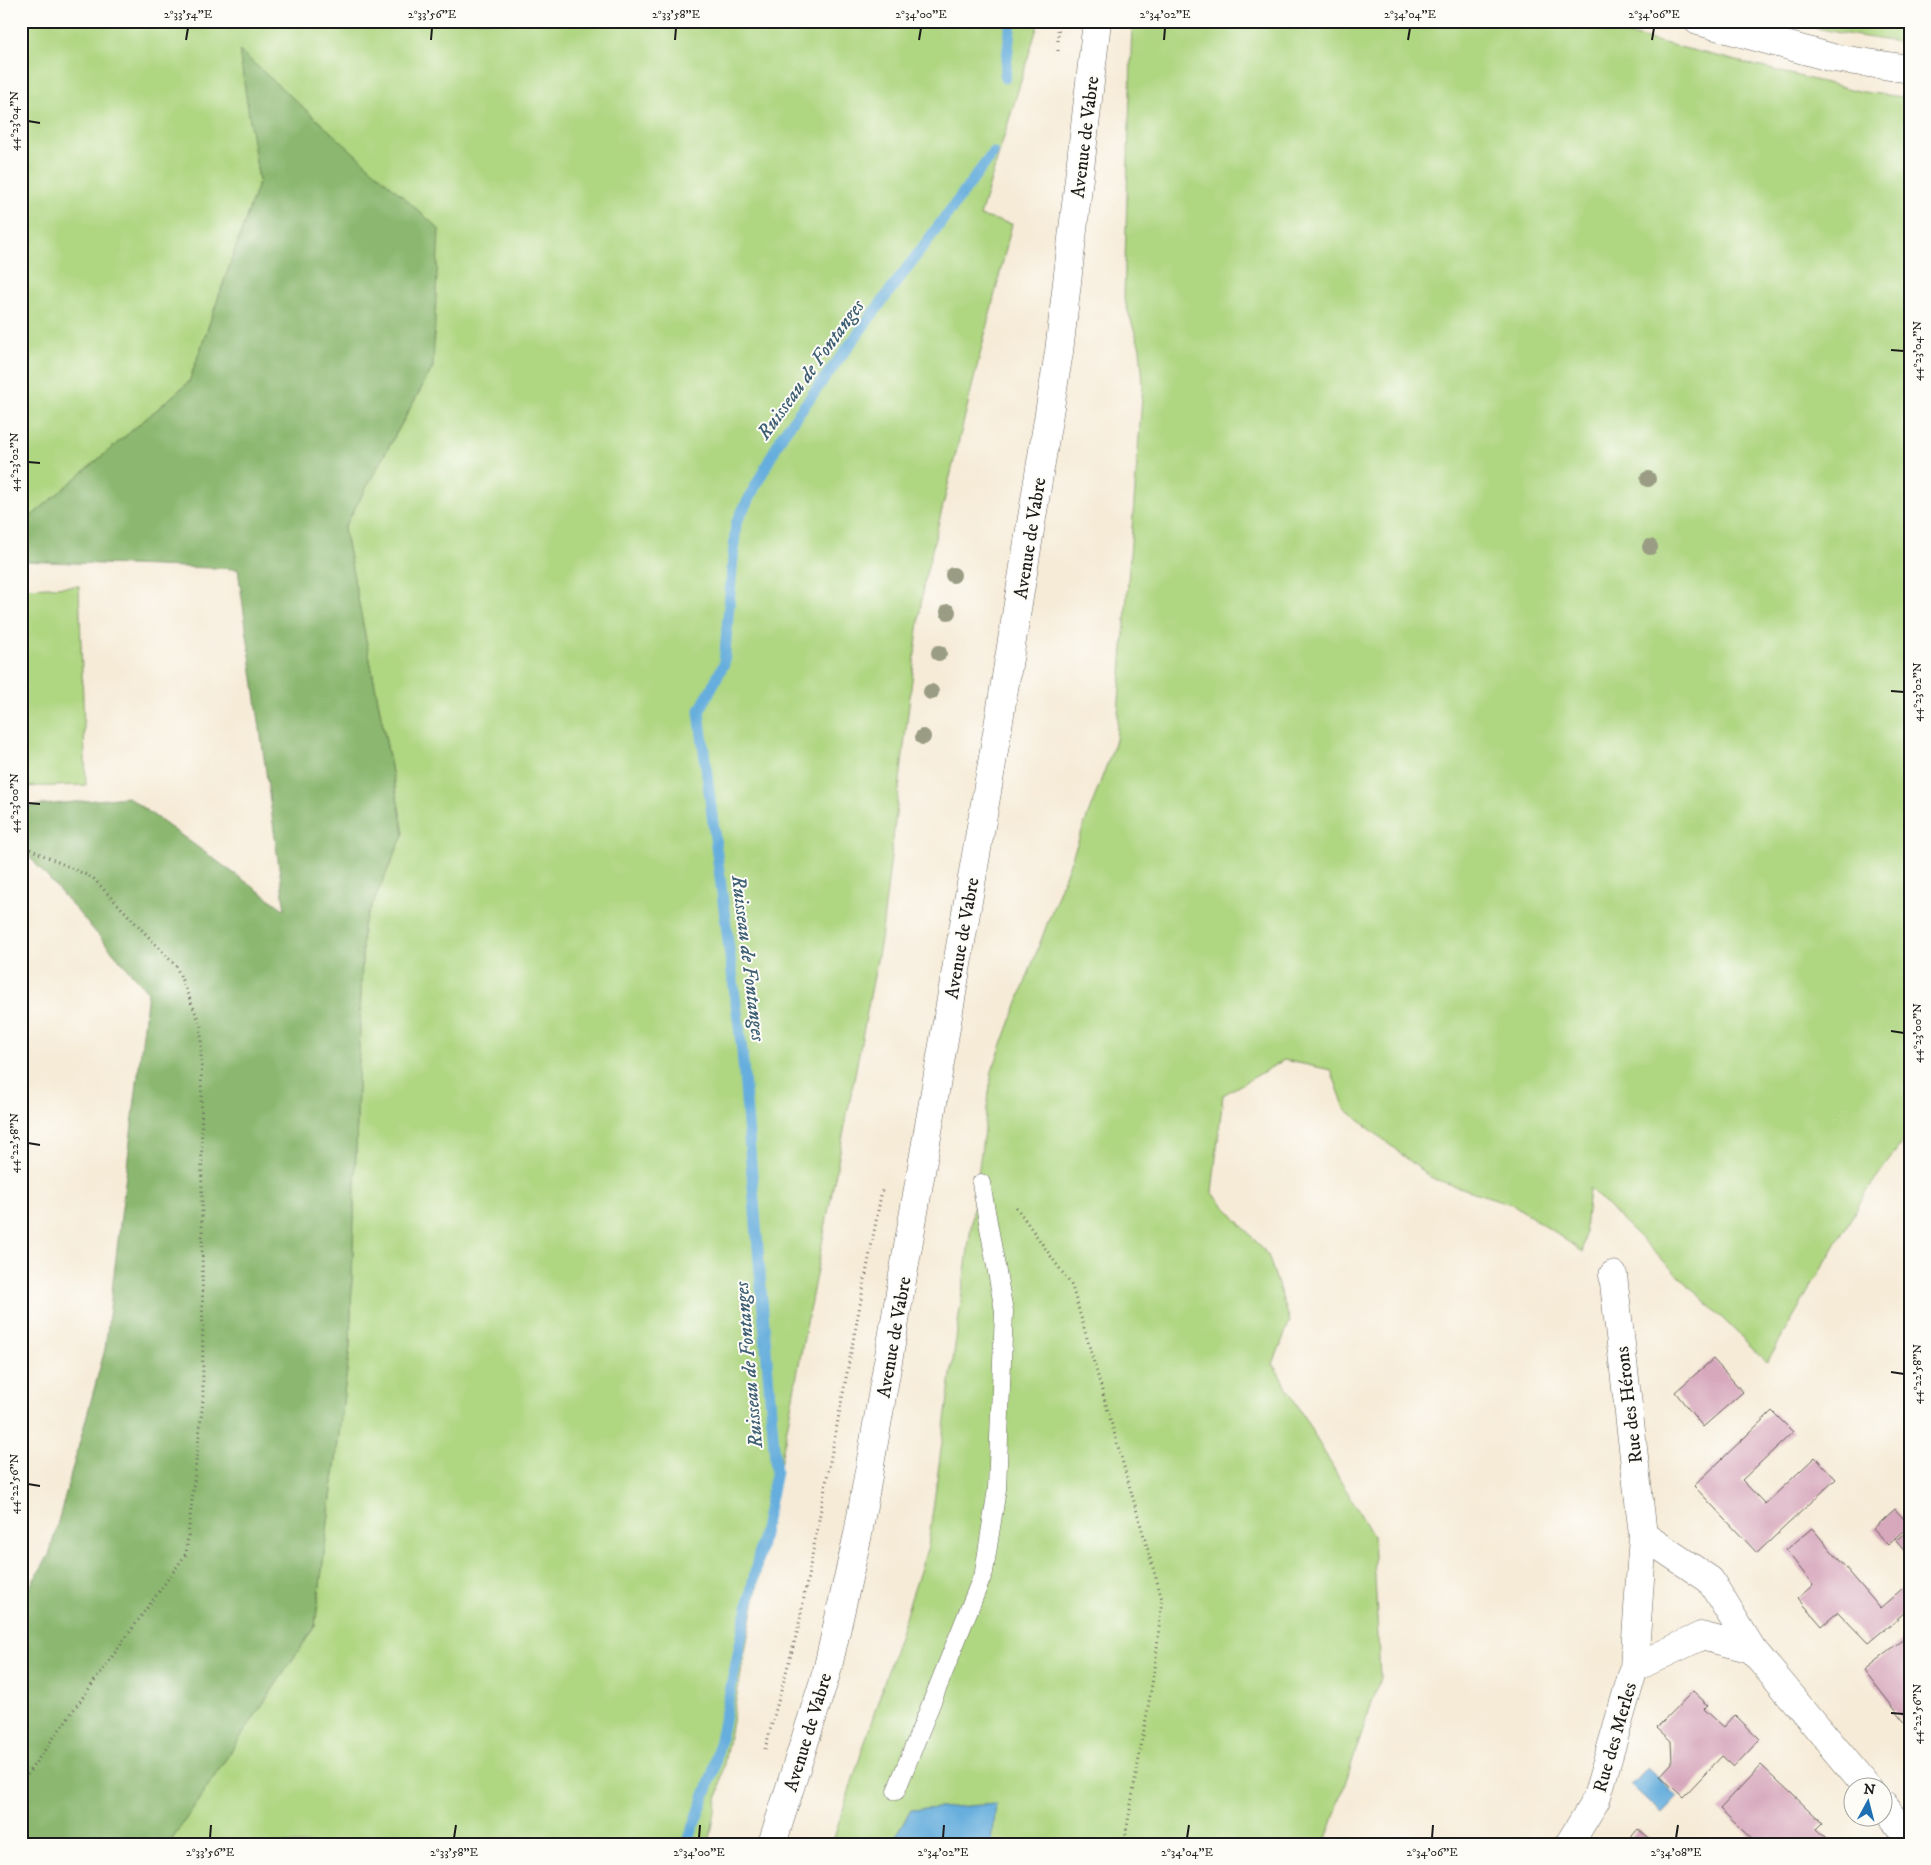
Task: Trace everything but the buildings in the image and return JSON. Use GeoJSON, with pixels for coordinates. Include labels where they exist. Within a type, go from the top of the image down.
{"type":"FeatureCollection","features":[{"type":"Feature","properties":{"kind":"main road","name":"Avenue de Vabre"},"geometry":{"type":"LineString","coordinates":[[772,1844],[827,1671],[858,1534],[990,773],[1059,352],[1096,21]]}},
{"type":"Feature","properties":{"kind":"main road"},"geometry":{"type":"LineString","coordinates":[[1698,21],[1833,58],[1910,69]]}},
{"type":"Feature","properties":{"kind":"main road","name":"Rue des Hérons"},"geometry":{"type":"LineString","coordinates":[[1613,1275],[1643,1535],[1634,1668]]}},
{"type":"Feature","properties":{"kind":"main road"},"geometry":{"type":"LineString","coordinates":[[1643,1535],[1710,1580],[1752,1650],[1860,1778]]}},
{"type":"Feature","properties":{"kind":"main road","name":"Rue des Merles"},"geometry":{"type":"LineString","coordinates":[[1569,1844],[1596,1800],[1634,1668],[1701,1636],[1752,1650]]}},
{"type":"Feature","properties":{"kind":"main road"},"geometry":{"type":"LineString","coordinates":[[1894,1818],[1910,1838]]}},
{"type":"Feature","properties":{"kind":"lane"},"geometry":{"type":"LineString","coordinates":[[896,1792],[984,1572],[998,1489],[1004,1311],[981,1183]]}},
{"type":"Feature","properties":{"kind":"path"},"geometry":{"type":"LineString","coordinates":[[1058,21],[1058,58]]}},
{"type":"Feature","properties":{"kind":"path"},"geometry":{"type":"LineString","coordinates":[[21,845],[92,878],[176,966],[201,1026],[203,1400],[186,1554],[21,1783]]}},
{"type":"Feature","properties":{"kind":"path"},"geometry":{"type":"LineString","coordinates":[[981,1183],[1006,1193],[1072,1286],[1162,1599],[1155,1668],[1124,1844]]}},
{"type":"Feature","properties":{"kind":"path"},"geometry":{"type":"LineString","coordinates":[[765,1750],[798,1629],[882,1188]]}},
{"type":"Feature","properties":{"kind":"green space"},"geometry":{"type":"Polygon","coordinates":[[[21,21],[1039,21],[980,216],[1012,224],[923,587],[881,940],[709,1844],[169,1844],[315,1626],[350,1346],[363,926],[404,833],[344,528],[433,367],[240,52],[259,181],[189,382],[21,525],[21,21]]]}},
{"type":"Feature","properties":{"kind":"green space"},"geometry":{"type":"Polygon","coordinates":[[[1132,21],[1574,21],[1863,92],[1910,98],[1910,1131],[1867,1191],[1767,1362],[1589,1188],[1583,1252],[1514,1205],[1431,1178],[1345,1109],[1331,1070],[1284,1060],[1223,1095],[1212,1192],[1268,1255],[1290,1321],[1273,1364],[1373,1536],[1380,1678],[1325,1844],[832,1844],[928,1546],[992,1071],[1116,740],[1143,384],[1140,348],[1124,299],[1132,21]]]}},
{"type":"Feature","properties":{"kind":"green space"},"geometry":{"type":"Polygon","coordinates":[[[1785,21],[1910,21],[1910,44],[1840,33],[1785,21]]]}},
{"type":"Feature","properties":{"kind":"green space"},"geometry":{"type":"Polygon","coordinates":[[[239,50],[439,229],[433,367],[344,528],[404,833],[363,926],[350,1346],[315,1626],[169,1844],[21,1844],[21,1601],[49,1555],[105,1349],[148,992],[21,847],[21,807],[128,797],[285,910],[238,569],[21,561],[21,525],[189,382],[259,181],[239,50]]]}},
{"type":"Feature","properties":{"kind":"green space"},"geometry":{"type":"Polygon","coordinates":[[[79,586],[86,785],[21,787],[21,588],[79,586]]]}},
{"type":"Feature","properties":{"kind":"water"},"geometry":{"type":"Polygon","coordinates":[[[1647,1768],[1678,1797],[1662,1814],[1631,1785],[1647,1768]]]}},
{"type":"Feature","properties":{"kind":"water"},"geometry":{"type":"Polygon","coordinates":[[[996,1804],[992,1844],[891,1844],[911,1810],[996,1804]]]}},
{"type":"Feature","properties":{"kind":"waterway","name":"Ruisseau de Fontanges"},"geometry":{"type":"LineString","coordinates":[[1005,78],[1011,21]]}},
{"type":"Feature","properties":{"kind":"waterway","name":"Ruisseau de Fontanges"},"geometry":{"type":"LineString","coordinates":[[687,1844],[713,1773],[776,1472],[742,1051],[699,712],[724,664],[736,523],[783,434],[993,153]]}}]}
